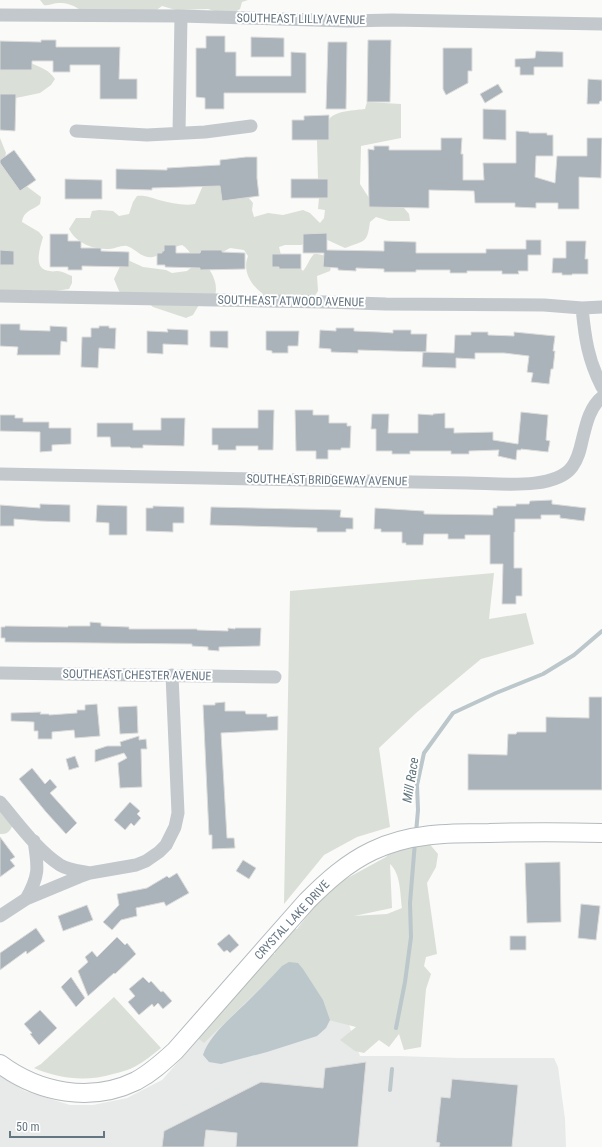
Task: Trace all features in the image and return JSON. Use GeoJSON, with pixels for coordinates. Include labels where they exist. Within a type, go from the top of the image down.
{"type":"FeatureCollection","features":[{"type":"Feature","properties":{"kind":"street","name":"SOUTHEAST LILLY AVENUE"},"geometry":{"type":"LineString","coordinates":[[0,15],[181,16],[348,21],[392,20],[602,24]]}},
{"type":"Feature","properties":{"kind":"street"},"geometry":{"type":"LineString","coordinates":[[179,133],[181,16]]}},
{"type":"Feature","properties":{"kind":"street"},"geometry":{"type":"LineString","coordinates":[[76,131],[147,135],[204,132],[251,126]]}},
{"type":"Feature","properties":{"kind":"street","name":"SOUTHEAST ATWOOD AVENUE"},"geometry":{"type":"LineString","coordinates":[[0,296],[317,301],[386,304],[544,305],[582,308],[602,307]]}},
{"type":"Feature","properties":{"kind":"street"},"geometry":{"type":"LineString","coordinates":[[582,308],[585,340],[589,356],[595,375],[602,387]]}},
{"type":"Feature","properties":{"kind":"street","name":"SOUTHEAST BRIDGEWAY AVENUE"},"geometry":{"type":"LineString","coordinates":[[0,474],[468,483],[546,482],[564,474],[572,467],[578,457],[590,414],[596,402],[602,397]]}},
{"type":"Feature","properties":{"kind":"street","name":"SOUTHEAST CHESTER AVENUE"},"geometry":{"type":"LineString","coordinates":[[0,673],[275,676]]}},
{"type":"Feature","properties":{"kind":"street"},"geometry":{"type":"LineString","coordinates":[[0,916],[26,899],[90,873],[136,865],[146,861],[166,846],[173,832],[178,813],[172,675]]}},
{"type":"Feature","properties":{"kind":"street"},"geometry":{"type":"LineString","coordinates":[[0,802],[38,847],[61,866],[90,873]]}},
{"type":"Feature","properties":{"kind":"street","name":"CRYSTAL LAKE DRIVE"},"geometry":{"type":"LineString","coordinates":[[0,1064],[25,1080],[51,1090],[80,1093],[94,1092],[116,1088],[136,1081],[176,1051],[307,901],[327,881],[344,868],[373,851],[403,839],[427,835],[524,832],[602,833]]}},
{"type":"Feature","properties":{"kind":"street"},"geometry":{"type":"LineString","coordinates":[[26,899],[37,876],[37,860],[34,841]]}},
{"type":"Feature","properties":{"kind":"shaded area"},"geometry":{"type":"Polygon","coordinates":[[[40,0],[248,0],[242,2],[240,9],[235,12],[221,13],[208,9],[176,10],[162,6],[151,14],[93,20],[78,8],[69,4],[55,3],[44,5],[40,0]]]}},
{"type":"Feature","properties":{"kind":"shaded area"},"geometry":{"type":"Polygon","coordinates":[[[33,64],[53,76],[55,79],[51,85],[40,93],[11,99],[0,111],[0,69],[19,69],[33,64]]]}},
{"type":"Feature","properties":{"kind":"shaded area"},"geometry":{"type":"Polygon","coordinates":[[[367,102],[401,104],[401,138],[361,146],[360,184],[369,198],[404,208],[409,214],[410,221],[389,221],[376,217],[370,222],[368,234],[364,240],[345,248],[321,237],[301,245],[285,245],[279,247],[281,255],[294,261],[303,271],[314,254],[320,254],[330,261],[332,264],[330,271],[317,276],[318,291],[314,297],[263,294],[251,282],[246,267],[248,256],[244,250],[230,248],[221,253],[213,250],[203,250],[200,255],[213,275],[216,292],[214,298],[200,303],[193,315],[186,318],[153,307],[143,298],[123,296],[114,279],[123,260],[130,261],[143,267],[166,270],[172,273],[187,271],[192,267],[192,260],[185,247],[182,245],[178,246],[156,256],[146,257],[127,246],[109,249],[91,247],[76,238],[69,229],[76,218],[90,218],[92,211],[113,211],[119,216],[129,214],[133,202],[137,196],[146,196],[177,204],[195,204],[204,183],[210,181],[248,197],[253,203],[252,210],[254,217],[268,213],[283,215],[303,210],[310,213],[320,223],[324,218],[325,210],[318,209],[319,198],[328,198],[328,179],[318,179],[317,140],[329,140],[328,124],[331,117],[340,113],[365,109],[367,102]]]}},
{"type":"Feature","properties":{"kind":"shaded area"},"geometry":{"type":"Polygon","coordinates":[[[0,138],[6,153],[4,160],[9,173],[41,197],[40,204],[26,213],[22,222],[39,232],[43,237],[40,247],[39,263],[44,270],[57,271],[72,276],[72,283],[69,289],[48,292],[33,290],[20,297],[0,299],[0,138]]]}},
{"type":"Feature","properties":{"kind":"shaded area"},"geometry":{"type":"Polygon","coordinates":[[[494,573],[489,619],[526,613],[534,644],[481,659],[416,713],[379,748],[390,827],[357,837],[324,855],[284,904],[290,591],[494,573]]]}},
{"type":"Feature","properties":{"kind":"shaded area"},"geometry":{"type":"Polygon","coordinates":[[[0,802],[15,818],[12,827],[7,833],[4,834],[0,834],[0,802]]]}},
{"type":"Feature","properties":{"kind":"shaded area"},"geometry":{"type":"Polygon","coordinates":[[[427,841],[438,854],[436,867],[427,883],[437,954],[426,957],[424,966],[431,974],[426,989],[421,1047],[404,1050],[399,1034],[389,1047],[379,1040],[364,1053],[355,1051],[340,1040],[356,1027],[325,1019],[282,967],[204,1043],[194,1035],[255,954],[275,954],[270,939],[279,928],[297,929],[320,899],[342,881],[386,857],[394,847],[427,841]],[[390,864],[392,908],[354,916],[387,914],[402,908],[398,879],[394,868],[390,864]]]}},
{"type":"Feature","properties":{"kind":"shaded area"},"geometry":{"type":"Polygon","coordinates":[[[290,940],[341,1002],[360,1056],[554,1058],[558,1067],[565,1119],[566,1147],[0,1147],[0,1076],[25,1091],[70,1105],[93,1105],[127,1098],[162,1080],[224,1010],[290,940]]]}},
{"type":"Feature","properties":{"kind":"shaded area"},"geometry":{"type":"Polygon","coordinates":[[[289,962],[298,963],[323,1000],[330,1020],[326,1028],[317,1036],[267,1052],[221,1064],[209,1062],[203,1055],[216,1033],[282,966],[289,962]]]}},
{"type":"Feature","properties":{"kind":"shaded area"},"geometry":{"type":"Polygon","coordinates":[[[114,997],[161,1048],[143,1062],[122,1072],[93,1078],[83,1079],[63,1077],[34,1068],[41,1064],[114,997]]]}},
{"type":"Feature","properties":{"kind":"building"},"geometry":{"type":"Polygon","coordinates":[[[206,36],[225,36],[225,52],[236,52],[236,76],[291,76],[291,52],[306,53],[306,93],[224,93],[224,109],[205,109],[205,98],[196,97],[196,48],[206,48],[206,36]]]}},
{"type":"Feature","properties":{"kind":"building"},"geometry":{"type":"Polygon","coordinates":[[[251,37],[284,38],[284,57],[251,57],[251,37]]]}},
{"type":"Feature","properties":{"kind":"building"},"geometry":{"type":"Polygon","coordinates":[[[41,40],[56,40],[56,47],[120,47],[119,79],[137,79],[137,99],[100,99],[100,65],[70,65],[70,72],[53,72],[53,61],[32,61],[32,70],[0,70],[0,41],[41,42],[41,40]]]}},
{"type":"Feature","properties":{"kind":"building"},"geometry":{"type":"Polygon","coordinates":[[[368,40],[391,40],[390,102],[367,102],[368,40]]]}},
{"type":"Feature","properties":{"kind":"building"},"geometry":{"type":"Polygon","coordinates":[[[328,42],[347,42],[346,109],[326,109],[328,42]]]}},
{"type":"Feature","properties":{"kind":"building"},"geometry":{"type":"Polygon","coordinates":[[[443,48],[472,48],[472,71],[468,71],[468,83],[446,95],[443,89],[443,48]]]}},
{"type":"Feature","properties":{"kind":"building"},"geometry":{"type":"Polygon","coordinates":[[[536,51],[563,52],[563,67],[534,67],[534,75],[520,75],[520,67],[515,67],[515,59],[535,58],[536,51]]]}},
{"type":"Feature","properties":{"kind":"building"},"geometry":{"type":"Polygon","coordinates":[[[588,79],[602,80],[602,101],[600,101],[599,104],[587,104],[588,79]]]}},
{"type":"Feature","properties":{"kind":"building"},"geometry":{"type":"Polygon","coordinates":[[[498,84],[503,92],[485,103],[480,94],[498,84]]]}},
{"type":"Feature","properties":{"kind":"building"},"geometry":{"type":"Polygon","coordinates":[[[0,94],[16,94],[15,131],[0,130],[0,94]]]}},
{"type":"Feature","properties":{"kind":"building"},"geometry":{"type":"Polygon","coordinates":[[[483,109],[506,110],[506,140],[483,139],[483,109]]]}},
{"type":"Feature","properties":{"kind":"building"},"geometry":{"type":"Polygon","coordinates":[[[329,115],[329,140],[292,140],[292,120],[304,120],[304,116],[329,115]]]}},
{"type":"Feature","properties":{"kind":"building"},"geometry":{"type":"Polygon","coordinates":[[[516,131],[547,133],[547,135],[553,135],[553,156],[536,156],[535,177],[555,183],[557,156],[587,156],[587,138],[602,138],[601,178],[579,177],[579,209],[558,209],[558,203],[536,203],[536,208],[515,207],[515,203],[475,203],[474,191],[429,190],[429,208],[369,207],[368,149],[374,150],[374,146],[389,146],[389,150],[441,150],[441,138],[462,138],[461,154],[463,154],[463,180],[484,180],[483,163],[516,163],[516,131]]]}},
{"type":"Feature","properties":{"kind":"building"},"geometry":{"type":"Polygon","coordinates":[[[14,150],[36,180],[20,191],[0,163],[0,160],[14,150]]]}},
{"type":"Feature","properties":{"kind":"building"},"geometry":{"type":"Polygon","coordinates":[[[257,157],[259,196],[222,201],[220,186],[152,188],[152,190],[116,189],[116,169],[167,170],[167,168],[220,165],[220,160],[257,157]]]}},
{"type":"Feature","properties":{"kind":"building"},"geometry":{"type":"Polygon","coordinates":[[[65,179],[102,180],[102,199],[65,199],[65,179]]]}},
{"type":"Feature","properties":{"kind":"building"},"geometry":{"type":"Polygon","coordinates":[[[291,179],[328,179],[328,198],[291,198],[291,179]]]}},
{"type":"Feature","properties":{"kind":"building"},"geometry":{"type":"Polygon","coordinates":[[[327,233],[327,250],[384,251],[384,241],[416,242],[416,253],[486,253],[486,249],[526,249],[526,240],[541,240],[541,255],[528,255],[528,271],[518,271],[519,274],[502,274],[502,271],[467,271],[467,273],[450,273],[450,270],[384,272],[384,269],[356,268],[356,271],[338,270],[338,268],[323,267],[324,253],[303,253],[303,234],[327,233]]]}},
{"type":"Feature","properties":{"kind":"building"},"geometry":{"type":"Polygon","coordinates":[[[50,234],[68,234],[68,241],[81,241],[81,248],[101,248],[101,251],[129,252],[129,267],[82,266],[82,270],[68,270],[68,267],[50,267],[50,234]]]}},
{"type":"Feature","properties":{"kind":"building"},"geometry":{"type":"Polygon","coordinates":[[[566,241],[586,241],[585,259],[588,259],[588,274],[562,275],[562,273],[552,273],[553,258],[566,258],[566,241]]]}},
{"type":"Feature","properties":{"kind":"building"},"geometry":{"type":"Polygon","coordinates":[[[164,245],[176,245],[176,253],[200,253],[201,250],[222,250],[222,252],[245,253],[245,269],[200,270],[200,268],[165,267],[165,265],[157,265],[157,253],[162,253],[162,251],[164,251],[164,245]]]}},
{"type":"Feature","properties":{"kind":"building"},"geometry":{"type":"Polygon","coordinates":[[[0,250],[14,251],[14,265],[0,265],[0,250]]]}},
{"type":"Feature","properties":{"kind":"building"},"geometry":{"type":"Polygon","coordinates":[[[272,254],[301,254],[301,269],[279,269],[279,267],[272,267],[272,254]]]}},
{"type":"Feature","properties":{"kind":"building"},"geometry":{"type":"Polygon","coordinates":[[[0,324],[20,324],[20,330],[50,331],[50,326],[67,327],[67,342],[61,341],[60,355],[17,355],[18,347],[0,346],[0,324]]]}},
{"type":"Feature","properties":{"kind":"building"},"geometry":{"type":"Polygon","coordinates":[[[99,326],[116,328],[115,349],[99,348],[98,368],[81,367],[82,337],[91,337],[91,328],[99,328],[99,326]]]}},
{"type":"Feature","properties":{"kind":"building"},"geometry":{"type":"Polygon","coordinates":[[[336,328],[354,328],[354,331],[393,333],[393,330],[411,330],[411,334],[427,334],[426,352],[358,350],[358,353],[331,352],[331,349],[319,348],[320,330],[336,331],[336,328]]]}},
{"type":"Feature","properties":{"kind":"building"},"geometry":{"type":"Polygon","coordinates":[[[167,329],[188,330],[188,345],[163,344],[163,354],[147,353],[147,331],[168,332],[167,329]]]}},
{"type":"Feature","properties":{"kind":"building"},"geometry":{"type":"Polygon","coordinates":[[[210,331],[228,331],[228,348],[210,347],[210,331]]]}},
{"type":"Feature","properties":{"kind":"building"},"geometry":{"type":"Polygon","coordinates":[[[266,331],[299,331],[298,346],[288,346],[288,353],[272,353],[272,351],[266,350],[266,331]]]}},
{"type":"Feature","properties":{"kind":"building"},"geometry":{"type":"Polygon","coordinates":[[[471,332],[488,332],[488,335],[514,336],[514,332],[555,336],[553,369],[551,369],[549,384],[531,382],[533,373],[527,372],[529,356],[504,353],[475,353],[475,359],[456,358],[456,368],[422,367],[423,352],[454,353],[455,335],[471,335],[471,332]]]}},
{"type":"Feature","properties":{"kind":"building"},"geometry":{"type":"Polygon","coordinates":[[[258,410],[274,410],[273,450],[258,450],[258,446],[236,446],[236,450],[218,450],[218,445],[212,445],[212,428],[258,428],[258,410]]]}},
{"type":"Feature","properties":{"kind":"building"},"geometry":{"type":"Polygon","coordinates":[[[295,410],[313,410],[313,415],[329,415],[329,423],[347,423],[347,426],[351,426],[350,448],[328,450],[328,459],[316,459],[316,451],[296,451],[295,410]]]}},
{"type":"Feature","properties":{"kind":"building"},"geometry":{"type":"Polygon","coordinates":[[[521,412],[548,415],[546,440],[550,441],[548,452],[521,449],[517,450],[516,460],[498,456],[499,450],[469,451],[469,454],[451,454],[451,451],[410,451],[410,454],[392,454],[392,451],[376,451],[376,429],[371,429],[372,414],[389,414],[388,433],[418,433],[418,414],[433,415],[445,413],[445,428],[454,428],[454,433],[493,432],[493,440],[518,444],[521,412]]]}},
{"type":"Feature","properties":{"kind":"building"},"geometry":{"type":"Polygon","coordinates":[[[0,415],[15,415],[15,418],[23,418],[23,422],[49,422],[49,428],[71,428],[71,444],[52,445],[52,451],[40,452],[40,432],[0,431],[0,415]]]}},
{"type":"Feature","properties":{"kind":"building"},"geometry":{"type":"Polygon","coordinates":[[[161,418],[185,418],[184,446],[143,445],[143,448],[111,447],[110,437],[97,437],[97,423],[133,423],[133,430],[161,430],[161,418]]]}},
{"type":"Feature","properties":{"kind":"building"},"geometry":{"type":"Polygon","coordinates":[[[552,500],[552,504],[586,508],[584,521],[560,518],[560,515],[541,515],[541,519],[515,519],[514,568],[522,568],[522,596],[516,596],[516,604],[502,604],[503,564],[490,564],[490,535],[465,535],[465,539],[448,539],[448,534],[424,534],[423,545],[406,545],[406,543],[402,543],[402,532],[381,532],[381,529],[374,529],[375,508],[424,511],[424,514],[493,515],[493,508],[497,508],[497,506],[516,506],[516,504],[529,504],[530,501],[552,500]]]}},
{"type":"Feature","properties":{"kind":"building"},"geometry":{"type":"Polygon","coordinates":[[[40,504],[70,505],[70,522],[14,519],[14,526],[0,526],[0,505],[40,508],[40,504]]]}},
{"type":"Feature","properties":{"kind":"building"},"geometry":{"type":"Polygon","coordinates":[[[97,505],[127,506],[127,535],[109,535],[109,523],[96,522],[97,505]]]}},
{"type":"Feature","properties":{"kind":"building"},"geometry":{"type":"Polygon","coordinates":[[[153,506],[184,507],[184,523],[173,523],[173,532],[146,531],[146,508],[153,508],[153,506]]]}},
{"type":"Feature","properties":{"kind":"building"},"geometry":{"type":"Polygon","coordinates":[[[211,507],[341,510],[340,517],[353,518],[353,529],[346,529],[346,532],[317,532],[317,528],[210,525],[211,507]]]}},
{"type":"Feature","properties":{"kind":"building"},"geometry":{"type":"Polygon","coordinates":[[[90,622],[101,623],[101,626],[129,627],[129,629],[197,629],[228,631],[228,628],[261,628],[260,646],[219,647],[219,651],[208,650],[208,647],[192,646],[192,644],[5,642],[5,638],[1,638],[1,627],[5,626],[90,626],[90,622]]]}},
{"type":"Feature","properties":{"kind":"building"},"geometry":{"type":"Polygon","coordinates":[[[589,697],[602,697],[602,790],[468,790],[468,754],[507,755],[508,734],[516,734],[517,732],[546,732],[546,717],[589,718],[589,697]]]}},
{"type":"Feature","properties":{"kind":"building"},"geometry":{"type":"Polygon","coordinates":[[[225,702],[225,711],[245,711],[246,714],[267,714],[267,717],[278,716],[278,730],[221,733],[227,838],[234,838],[235,848],[212,849],[212,835],[209,835],[203,705],[215,705],[215,703],[225,702]]]}},
{"type":"Feature","properties":{"kind":"building"},"geometry":{"type":"Polygon","coordinates":[[[97,704],[100,736],[75,738],[74,730],[52,732],[52,739],[38,739],[38,731],[34,731],[34,722],[11,721],[11,713],[41,712],[40,714],[49,715],[77,713],[77,710],[85,710],[85,705],[97,704]]]}},
{"type":"Feature","properties":{"kind":"building"},"geometry":{"type":"Polygon","coordinates":[[[137,706],[138,733],[120,734],[118,707],[137,706]]]}},
{"type":"Feature","properties":{"kind":"building"},"geometry":{"type":"Polygon","coordinates":[[[139,736],[139,740],[146,739],[147,749],[141,749],[142,787],[120,788],[118,763],[127,758],[124,753],[95,762],[95,750],[107,746],[121,746],[120,742],[139,736]]]}},
{"type":"Feature","properties":{"kind":"building"},"geometry":{"type":"Polygon","coordinates":[[[75,756],[79,767],[69,770],[66,759],[75,756]]]}},
{"type":"Feature","properties":{"kind":"building"},"geometry":{"type":"Polygon","coordinates":[[[32,768],[45,784],[50,779],[57,787],[50,793],[77,823],[66,834],[19,779],[32,768]]]}},
{"type":"Feature","properties":{"kind":"building"},"geometry":{"type":"Polygon","coordinates":[[[130,802],[140,811],[137,814],[141,818],[134,826],[131,823],[125,830],[114,820],[130,802]]]}},
{"type":"Feature","properties":{"kind":"building"},"geometry":{"type":"Polygon","coordinates":[[[0,837],[15,857],[10,860],[15,866],[0,877],[0,837]]]}},
{"type":"Feature","properties":{"kind":"building"},"geometry":{"type":"Polygon","coordinates":[[[243,860],[256,868],[249,879],[236,871],[243,860]]]}},
{"type":"Feature","properties":{"kind":"building"},"geometry":{"type":"Polygon","coordinates":[[[560,862],[561,922],[527,923],[525,863],[560,862]]]}},
{"type":"Feature","properties":{"kind":"building"},"geometry":{"type":"Polygon","coordinates":[[[177,873],[189,893],[166,906],[164,902],[136,908],[137,916],[121,920],[112,930],[103,922],[119,905],[117,894],[147,888],[167,876],[169,878],[177,873]]]}},
{"type":"Feature","properties":{"kind":"building"},"geometry":{"type":"Polygon","coordinates":[[[581,904],[600,906],[596,940],[578,938],[581,904]]]}},
{"type":"Feature","properties":{"kind":"building"},"geometry":{"type":"Polygon","coordinates":[[[87,905],[93,920],[63,931],[58,916],[87,905]]]}},
{"type":"Feature","properties":{"kind":"building"},"geometry":{"type":"Polygon","coordinates":[[[36,928],[45,941],[27,954],[26,951],[0,970],[0,953],[36,928]]]}},
{"type":"Feature","properties":{"kind":"building"},"geometry":{"type":"Polygon","coordinates":[[[229,934],[239,945],[230,953],[227,950],[224,952],[217,944],[229,934]]]}},
{"type":"Feature","properties":{"kind":"building"},"geometry":{"type":"Polygon","coordinates":[[[510,936],[526,936],[526,950],[510,950],[510,936]]]}},
{"type":"Feature","properties":{"kind":"building"},"geometry":{"type":"Polygon","coordinates":[[[117,937],[125,945],[127,943],[136,954],[115,974],[114,973],[88,996],[78,971],[88,962],[85,957],[92,951],[97,957],[117,937]]]}},
{"type":"Feature","properties":{"kind":"building"},"geometry":{"type":"Polygon","coordinates":[[[71,977],[85,998],[76,1007],[61,987],[71,977]]]}},
{"type":"Feature","properties":{"kind":"building"},"geometry":{"type":"Polygon","coordinates":[[[143,977],[149,983],[151,981],[172,1001],[163,1009],[158,1003],[154,1007],[152,1004],[139,1015],[128,1002],[135,996],[129,989],[143,977]]]}},
{"type":"Feature","properties":{"kind":"building"},"geometry":{"type":"Polygon","coordinates":[[[40,1010],[57,1028],[39,1045],[30,1034],[32,1033],[24,1024],[40,1010]]]}},
{"type":"Feature","properties":{"kind":"building"},"geometry":{"type":"Polygon","coordinates":[[[366,1062],[358,1147],[236,1147],[237,1133],[206,1130],[204,1147],[162,1147],[164,1131],[261,1082],[323,1088],[325,1068],[366,1062]]]}},
{"type":"Feature","properties":{"kind":"building"},"geometry":{"type":"Polygon","coordinates":[[[452,1079],[518,1085],[512,1147],[439,1147],[440,1143],[436,1142],[441,1097],[450,1098],[452,1079]]]}},
{"type":"Feature","properties":{"kind":"waterway","name":"Mill Race"},"geometry":{"type":"LineString","coordinates":[[416,833],[418,810],[417,785],[424,753],[453,713],[496,693],[543,674],[574,655],[602,631]]}},
{"type":"Feature","properties":{"kind":"waterway","name":"Mill Race"},"geometry":{"type":"LineString","coordinates":[[396,1028],[405,982],[411,937],[410,903],[415,842]]}},
{"type":"Feature","properties":{"kind":"waterway","name":"Mill Race"},"geometry":{"type":"LineString","coordinates":[[390,1090],[392,1069]]}}]}
